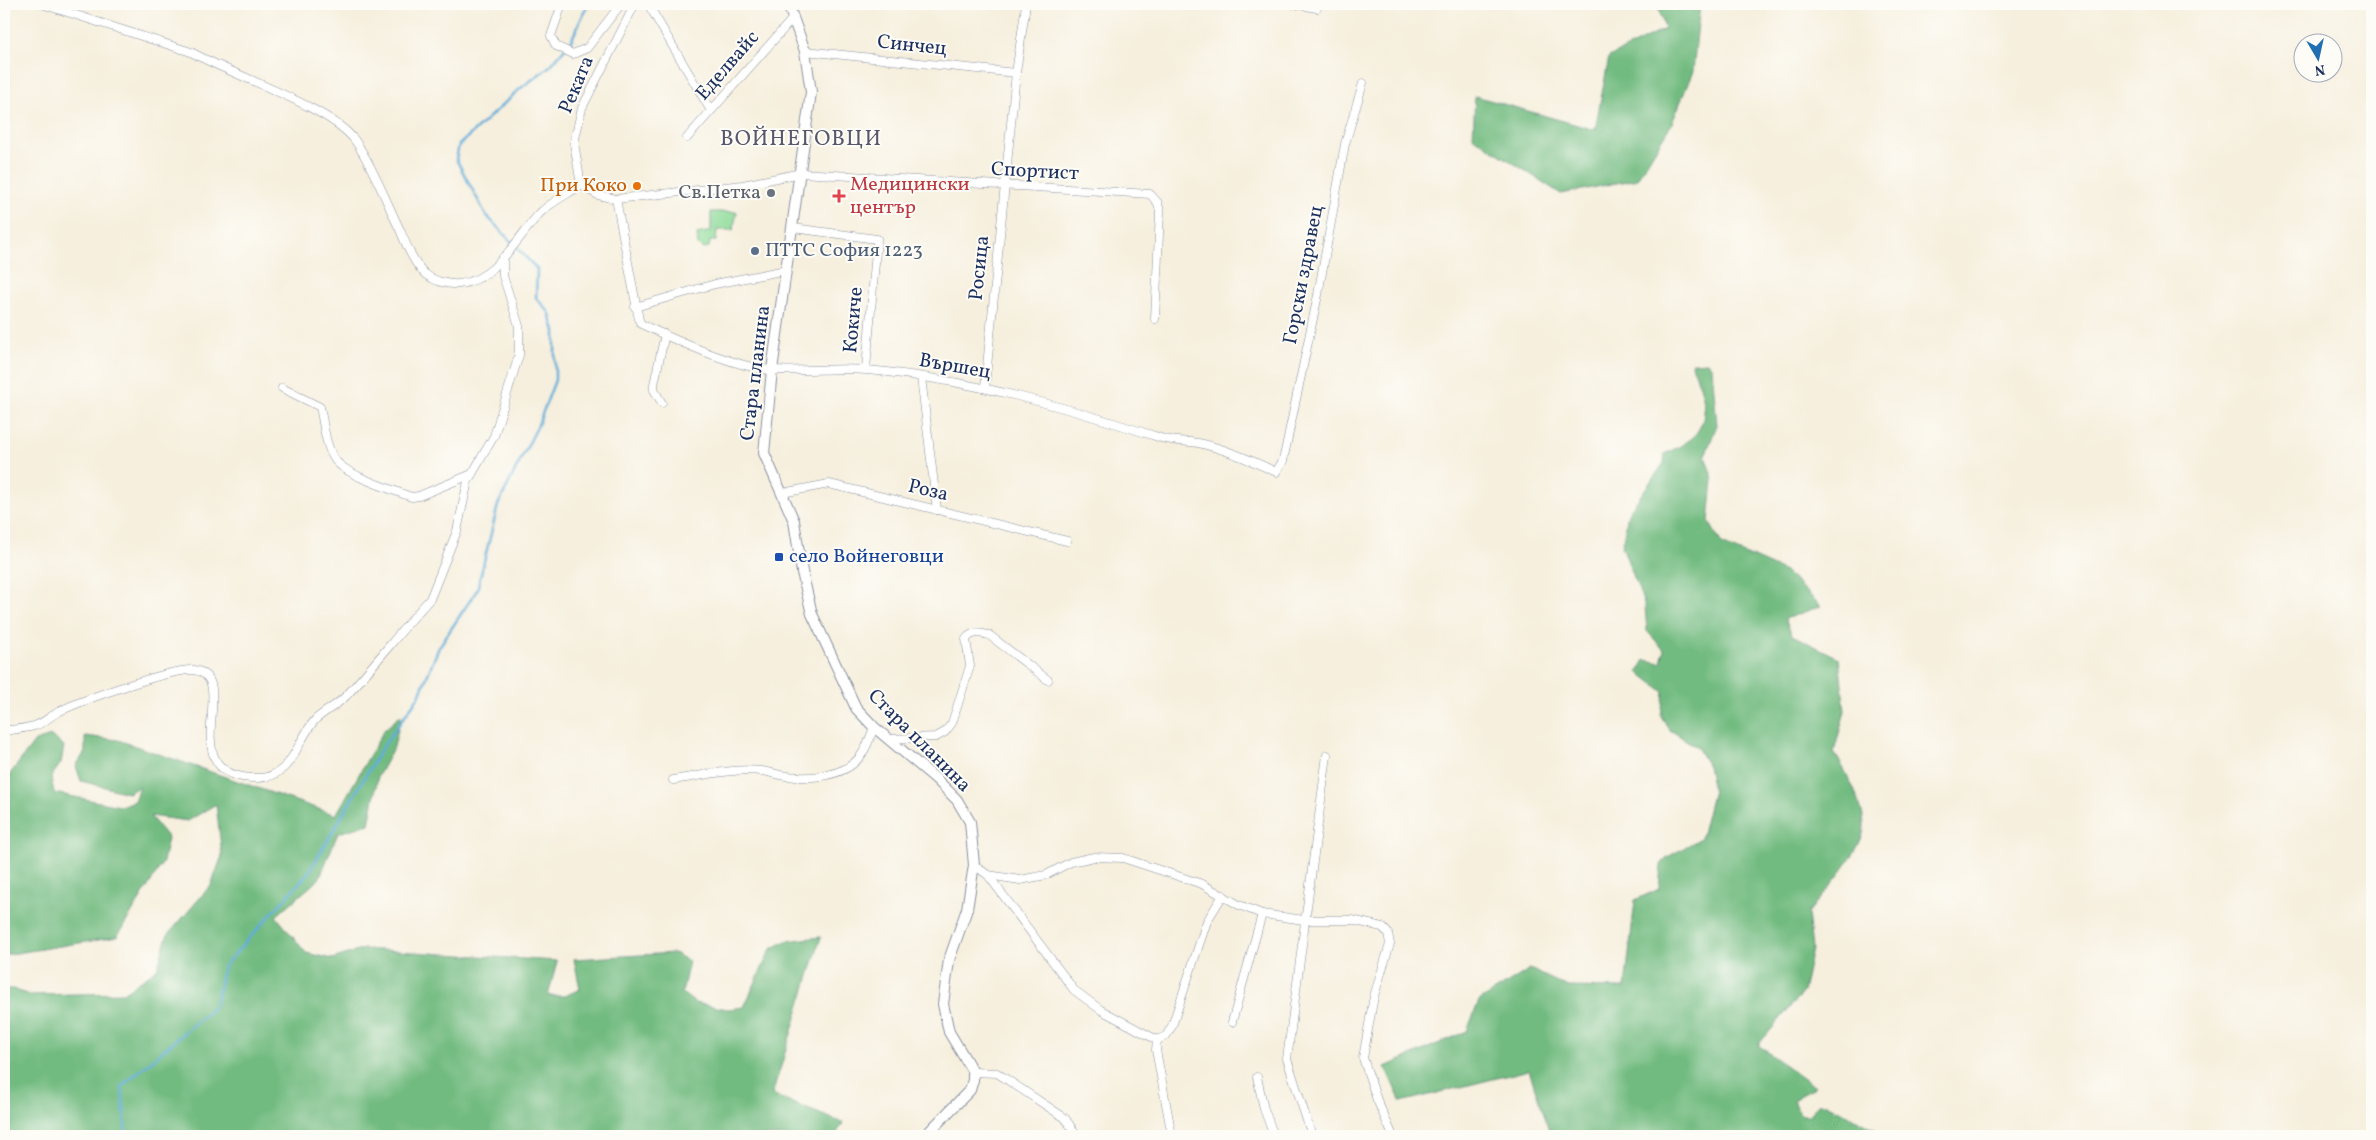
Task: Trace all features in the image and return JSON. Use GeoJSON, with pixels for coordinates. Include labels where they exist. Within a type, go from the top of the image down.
{"type":"FeatureCollection","features":[{"type":"Feature","properties":{"kind":"street"},"geometry":{"type":"LineString","coordinates":[[42,4],[191,52],[305,106],[340,126],[355,140],[369,164],[409,251],[425,273],[444,283],[461,284],[490,270],[503,258],[542,212],[581,185]]}},
{"type":"Feature","properties":{"kind":"street"},"geometry":{"type":"LineString","coordinates":[[562,4],[551,31],[556,46],[573,54],[587,48],[621,4]]}},
{"type":"Feature","properties":{"kind":"street","name":"Реката"},"geometry":{"type":"LineString","coordinates":[[581,185],[574,143],[580,116],[592,86],[635,4]]}},
{"type":"Feature","properties":{"kind":"street"},"geometry":{"type":"LineString","coordinates":[[648,4],[711,111]]}},
{"type":"Feature","properties":{"kind":"street","name":"Стара планина"},"geometry":{"type":"LineString","coordinates":[[788,4],[794,16],[805,51],[811,92],[772,370],[764,452],[794,522],[798,552],[812,614],[856,708],[874,727],[890,739],[957,800],[970,822],[974,865],[967,909],[949,960],[943,1004],[949,1032],[973,1072]]}},
{"type":"Feature","properties":{"kind":"street","name":"Росица"},"geometry":{"type":"LineString","coordinates":[[985,388],[1016,73],[1026,4]]}},
{"type":"Feature","properties":{"kind":"street"},"geometry":{"type":"LineString","coordinates":[[1293,4],[1317,8]]}},
{"type":"Feature","properties":{"kind":"street","name":"Еделвайс"},"geometry":{"type":"LineString","coordinates":[[687,138],[794,16]]}},
{"type":"Feature","properties":{"kind":"street","name":"Синчец"},"geometry":{"type":"LineString","coordinates":[[805,51],[1016,73]]}},
{"type":"Feature","properties":{"kind":"street","name":"Горски здравец"},"geometry":{"type":"LineString","coordinates":[[1276,472],[1283,462],[1309,343],[1345,144],[1363,83]]}},
{"type":"Feature","properties":{"kind":"street","name":"Спортист"},"geometry":{"type":"LineString","coordinates":[[581,185],[598,195],[616,199],[743,185],[801,173],[1004,187],[1150,194],[1157,200],[1160,212],[1155,319]]}},
{"type":"Feature","properties":{"kind":"street"},"geometry":{"type":"LineString","coordinates":[[616,199],[635,307],[716,284],[786,270]]}},
{"type":"Feature","properties":{"kind":"street","name":"Кокиче"},"geometry":{"type":"LineString","coordinates":[[792,228],[877,238],[866,370]]}},
{"type":"Feature","properties":{"kind":"street"},"geometry":{"type":"LineString","coordinates":[[4,731],[32,727],[60,711],[94,698],[160,676],[193,670],[204,676],[211,684],[214,701],[211,748],[218,764],[238,775],[262,778],[273,774],[295,756],[316,719],[346,696],[430,599],[457,531],[464,494],[472,474],[488,450],[496,429],[520,348],[519,326],[503,276],[503,258]]}},
{"type":"Feature","properties":{"kind":"street","name":"Вършец"},"geometry":{"type":"LineString","coordinates":[[635,307],[641,324],[738,364],[772,370],[866,370],[985,388],[1135,428],[1162,438],[1218,448],[1250,459],[1276,472]]}},
{"type":"Feature","properties":{"kind":"street"},"geometry":{"type":"LineString","coordinates":[[662,403],[654,390],[654,384],[665,334]]}},
{"type":"Feature","properties":{"kind":"street"},"geometry":{"type":"LineString","coordinates":[[921,377],[937,510]]}},
{"type":"Feature","properties":{"kind":"street"},"geometry":{"type":"LineString","coordinates":[[282,388],[320,407],[327,440],[335,460],[348,471],[412,497],[472,474]]}},
{"type":"Feature","properties":{"kind":"street","name":"Роза"},"geometry":{"type":"LineString","coordinates":[[782,493],[829,484],[1067,541]]}},
{"type":"Feature","properties":{"kind":"street"},"geometry":{"type":"LineString","coordinates":[[890,739],[936,738],[945,732],[952,723],[970,666],[966,639],[970,634],[977,632],[989,635],[1048,680]]}},
{"type":"Feature","properties":{"kind":"street"},"geometry":{"type":"LineString","coordinates":[[673,780],[734,772],[760,771],[788,776],[818,776],[836,772],[851,766],[860,757],[874,727]]}},
{"type":"Feature","properties":{"kind":"street"},"geometry":{"type":"LineString","coordinates":[[1312,1136],[1287,1059],[1327,755]]}},
{"type":"Feature","properties":{"kind":"street"},"geometry":{"type":"LineString","coordinates":[[988,875],[1020,880],[1046,875],[1070,862],[1094,857],[1123,858],[1202,884],[1238,905],[1262,914],[1304,920],[1352,920],[1382,927],[1388,933],[1390,944],[1374,996],[1363,1058],[1377,1100],[1392,1136]]}},
{"type":"Feature","properties":{"kind":"street"},"geometry":{"type":"LineString","coordinates":[[974,865],[988,875],[1074,990],[1101,1010],[1157,1040]]}},
{"type":"Feature","properties":{"kind":"street"},"geometry":{"type":"LineString","coordinates":[[1157,1040],[1166,1036],[1172,1026],[1206,921],[1223,895]]}},
{"type":"Feature","properties":{"kind":"street"},"geometry":{"type":"LineString","coordinates":[[1232,1022],[1262,914]]}},
{"type":"Feature","properties":{"kind":"street"},"geometry":{"type":"LineString","coordinates":[[1157,1040],[1156,1050],[1172,1136]]}},
{"type":"Feature","properties":{"kind":"street"},"geometry":{"type":"LineString","coordinates":[[929,1133],[970,1090],[973,1072],[996,1072],[1065,1118],[1077,1136]]}},
{"type":"Feature","properties":{"kind":"street"},"geometry":{"type":"LineString","coordinates":[[1257,1077],[1264,1108],[1274,1136]]}},
{"type":"Feature","properties":{"kind":"street"},"geometry":{"type":"LineString","coordinates":[[929,1133],[944,1136]]}},
{"type":"Feature","properties":{"kind":"green space"},"geometry":{"type":"Polygon","coordinates":[[[1657,4],[1700,4],[1693,71],[1672,123],[1637,179],[1561,194],[1473,137],[1475,96],[1595,130],[1609,57],[1665,29],[1657,4]]]}},
{"type":"Feature","properties":{"kind":"green space"},"geometry":{"type":"Polygon","coordinates":[[[711,212],[737,212],[733,230],[717,230],[716,241],[710,241],[709,247],[703,249],[698,245],[697,234],[711,231],[711,212]]]}},
{"type":"Feature","properties":{"kind":"green space"},"geometry":{"type":"Polygon","coordinates":[[[1707,362],[1712,368],[1717,425],[1705,456],[1713,479],[1709,522],[1722,544],[1785,572],[1821,606],[1785,619],[1792,635],[1839,658],[1845,711],[1834,752],[1849,778],[1857,797],[1861,807],[1864,826],[1858,846],[1808,913],[1812,949],[1803,992],[1758,1045],[1815,1087],[1793,1100],[1800,1114],[1808,1116],[1818,1104],[1827,1104],[1885,1135],[1551,1136],[1529,1070],[1401,1102],[1385,1067],[1467,1031],[1479,1001],[1530,969],[1568,987],[1625,988],[1635,900],[1659,889],[1661,865],[1666,858],[1701,838],[1713,790],[1708,766],[1697,747],[1670,730],[1661,716],[1664,692],[1638,672],[1645,660],[1661,663],[1664,650],[1647,631],[1645,606],[1622,546],[1628,513],[1664,463],[1665,454],[1690,440],[1699,428],[1703,419],[1704,401],[1691,363],[1707,362]]]}},
{"type":"Feature","properties":{"kind":"green space"},"geometry":{"type":"Polygon","coordinates":[[[401,715],[394,747],[378,776],[369,824],[338,833],[319,879],[276,916],[306,953],[332,959],[364,949],[557,961],[548,996],[565,996],[580,989],[574,959],[674,953],[689,961],[682,993],[695,1003],[728,1009],[744,1007],[771,949],[786,941],[821,937],[772,1095],[843,1123],[835,1136],[4,1136],[4,989],[13,989],[29,995],[123,993],[157,969],[167,936],[211,885],[222,856],[216,804],[188,821],[150,816],[168,838],[163,862],[117,937],[4,955],[4,782],[35,741],[51,736],[64,746],[61,763],[51,777],[54,793],[120,806],[135,801],[140,786],[128,793],[81,781],[76,766],[85,752],[85,736],[118,740],[336,815],[384,730],[401,715]]]}},
{"type":"Feature","properties":{"kind":"waterway"},"geometry":{"type":"LineString","coordinates":[[126,1136],[122,1086],[215,1006],[224,966],[309,872],[380,751],[419,696],[439,647],[477,590],[498,505],[538,425],[555,380],[555,331],[549,312],[536,298],[537,269],[486,215],[456,159],[459,145],[521,88],[550,66],[571,41],[588,4]]}},
{"type":"Feature","properties":{"kind":"place","name":"При Коко"},"geometry":{"type":"Point","coordinates":[637,186]}},
{"type":"Feature","properties":{"kind":"place","name":"Св.Петка"},"geometry":{"type":"Point","coordinates":[771,193]}},
{"type":"Feature","properties":{"kind":"place","name":"Медицински център"},"geometry":{"type":"Point","coordinates":[839,196]}},
{"type":"Feature","properties":{"kind":"place","name":"ПТТС София 1223"},"geometry":{"type":"Point","coordinates":[755,251]}},
{"type":"Feature","properties":{"kind":"place","name":"село Войнеговци"},"geometry":{"type":"Point","coordinates":[779,557]}},
{"type":"Feature","properties":{"kind":"district","name":"ВОЙНЕГОВЦИ"},"geometry":{"type":"Point","coordinates":[801,139]}}]}
